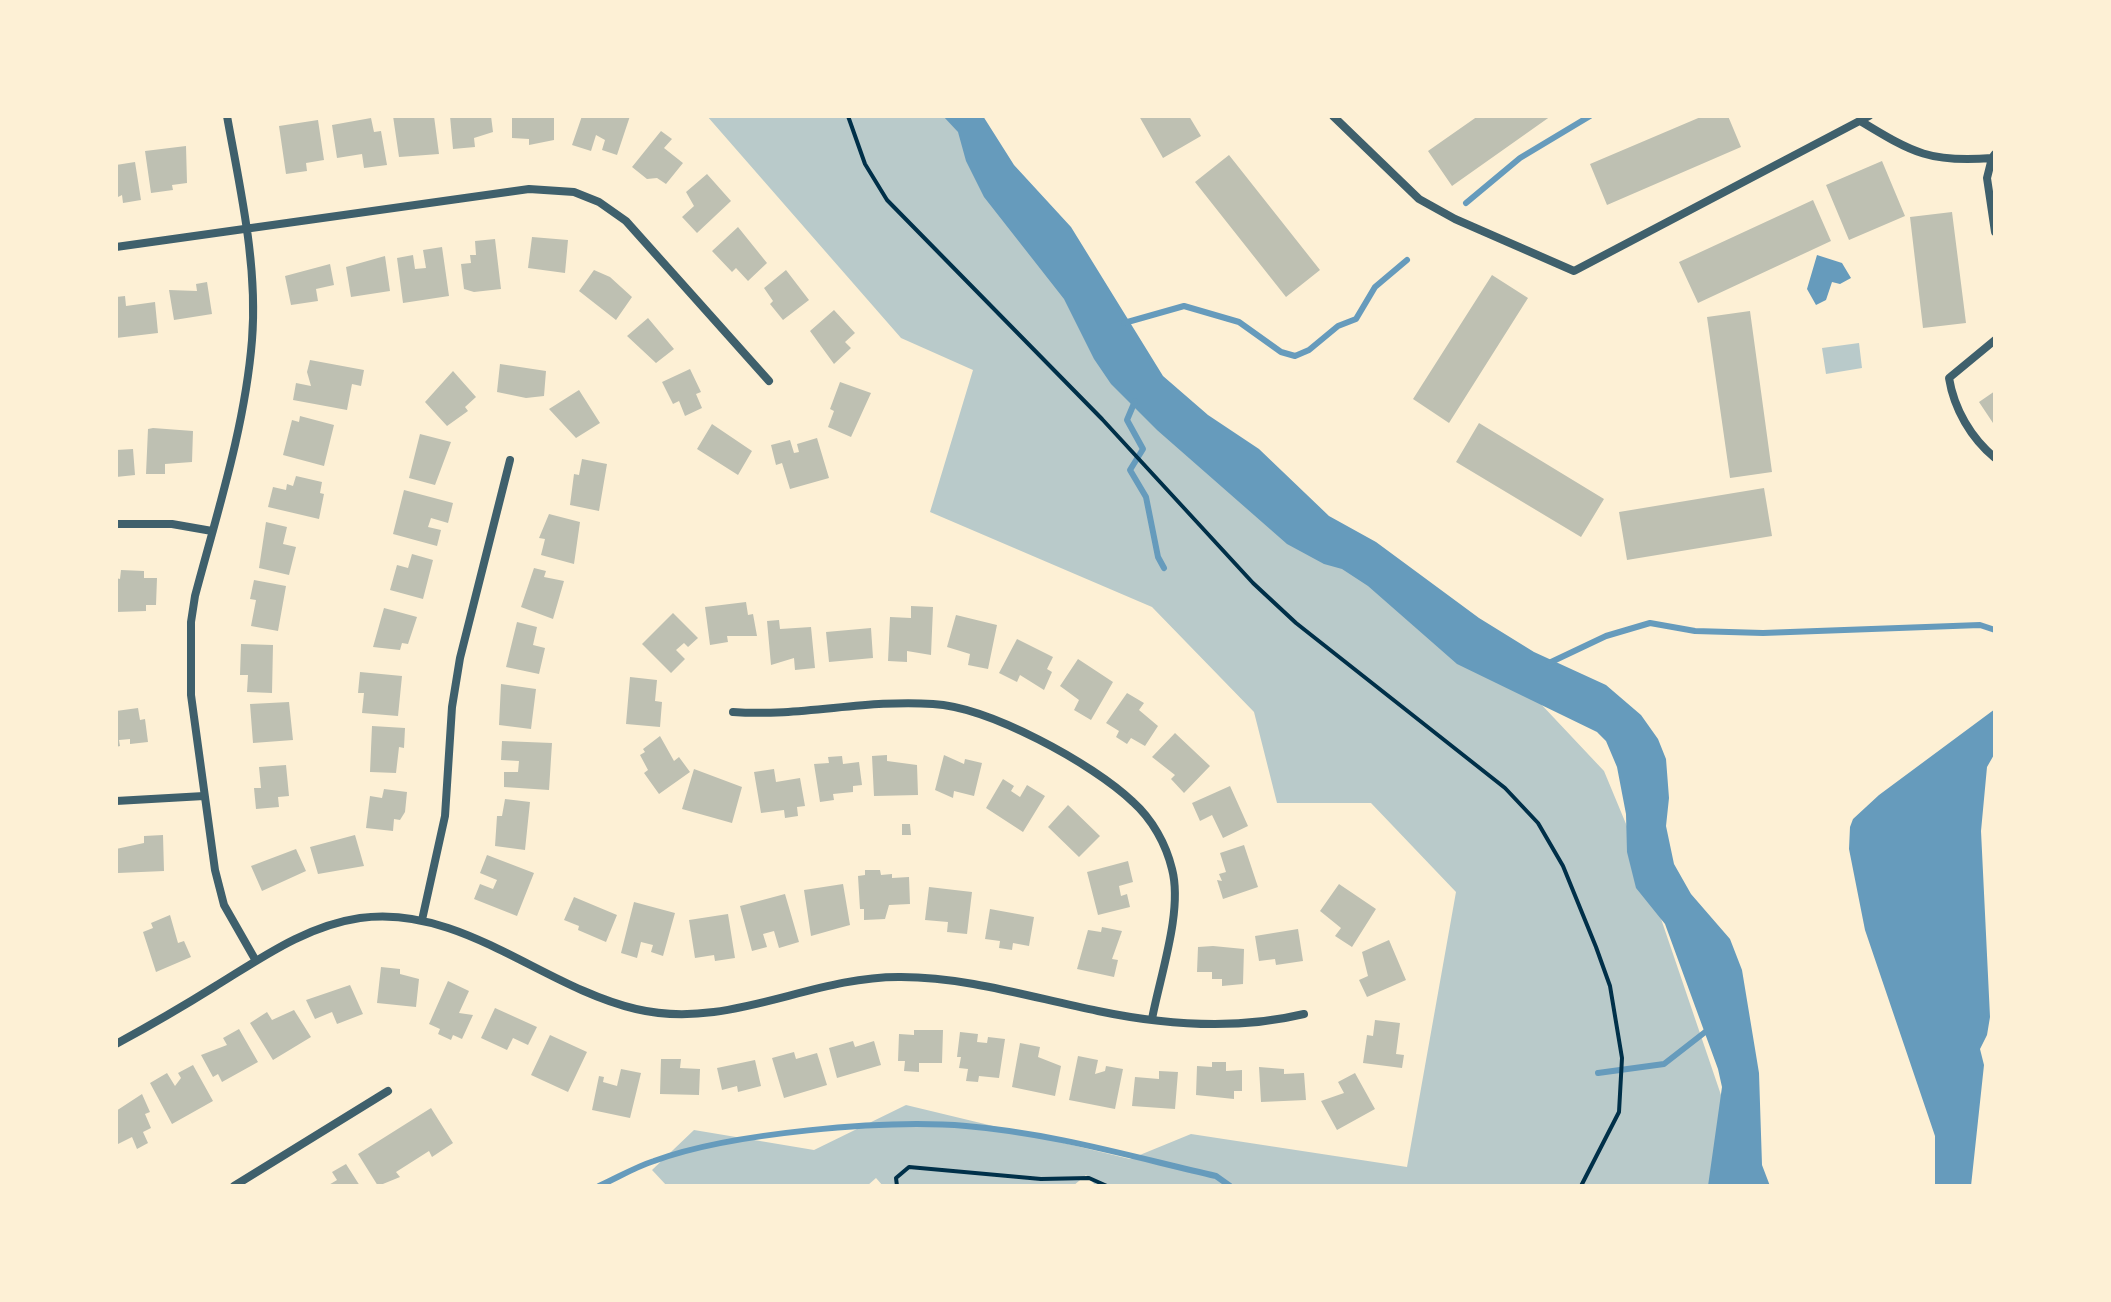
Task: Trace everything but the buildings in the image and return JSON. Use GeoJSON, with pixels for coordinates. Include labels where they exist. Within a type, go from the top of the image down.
{"type":"FeatureCollection","features":[{"type":"Feature","properties":{"kind":"street"},"geometry":{"type":"LineString","coordinates":[[227,116],[246,229],[252,288],[249,368],[191,622],[191,695],[215,870],[224,905],[256,961]]}},
{"type":"Feature","properties":{"kind":"street"},"geometry":{"type":"LineString","coordinates":[[1333,116],[1419,199],[1574,271],[1866,119],[1924,156],[1962,161],[1993,156],[1987,178],[1995,232]]}},
{"type":"Feature","properties":{"kind":"street"},"geometry":{"type":"LineString","coordinates":[[116,247],[529,189],[574,192],[599,202],[634,229],[769,381]]}},
{"type":"Feature","properties":{"kind":"street"},"geometry":{"type":"LineString","coordinates":[[1995,340],[1949,378],[1953,401],[1981,446],[1995,458]]}},
{"type":"Feature","properties":{"kind":"street"},"geometry":{"type":"LineString","coordinates":[[422,920],[445,816],[452,707],[460,658],[510,460]]}},
{"type":"Feature","properties":{"kind":"street"},"geometry":{"type":"LineString","coordinates":[[116,524],[172,524],[212,531]]}},
{"type":"Feature","properties":{"kind":"street"},"geometry":{"type":"LineString","coordinates":[[733,712],[797,714],[902,703],[972,710],[1041,741],[1132,800],[1150,820],[1163,844],[1175,886],[1152,1019]]}},
{"type":"Feature","properties":{"kind":"street"},"geometry":{"type":"LineString","coordinates":[[116,801],[204,796]]}},
{"type":"Feature","properties":{"kind":"street"},"geometry":{"type":"LineString","coordinates":[[116,1044],[256,961],[326,925],[368,917],[422,920],[452,929],[620,1005],[670,1015],[738,1011],[830,985],[898,977],[944,979],[1152,1019],[1267,1023],[1304,1014]]}},
{"type":"Feature","properties":{"kind":"street"},"geometry":{"type":"LineString","coordinates":[[234,1186],[388,1091]]}},
{"type":"Feature","properties":{"kind":"path"},"geometry":{"type":"LineString","coordinates":[[848,116],[865,164],[887,200],[1129,448],[1210,540],[1296,623],[1505,788],[1538,823],[1563,866],[1610,986],[1622,1058],[1619,1112],[1613,1130],[1581,1186]]}},
{"type":"Feature","properties":{"kind":"path"},"geometry":{"type":"LineString","coordinates":[[897,1186],[896,1178],[909,1167],[1041,1179],[1089,1178],[1107,1186]]}},
{"type":"Feature","properties":{"kind":"shaded area"},"geometry":{"type":"Polygon","coordinates":[[[707,116],[965,116],[1136,388],[1490,650],[1604,771],[1641,860],[1752,1186],[1096,1186],[1086,1175],[1073,1186],[883,1186],[876,1178],[867,1186],[667,1186],[652,1170],[694,1130],[814,1150],[906,1105],[1130,1159],[1191,1134],[1407,1167],[1456,892],[1371,803],[1277,803],[1254,712],[1152,607],[930,512],[973,370],[901,338],[707,116]]]}},
{"type":"Feature","properties":{"kind":"shaded area"},"geometry":{"type":"Polygon","coordinates":[[[1859,343],[1862,368],[1826,374],[1822,348],[1859,343]]]}},
{"type":"Feature","properties":{"kind":"water"},"geometry":{"type":"Polygon","coordinates":[[[943,116],[983,116],[1014,165],[1071,227],[1163,376],[1208,415],[1259,449],[1329,516],[1376,542],[1479,618],[1534,652],[1606,685],[1641,715],[1658,739],[1666,759],[1669,798],[1666,826],[1674,864],[1691,894],[1730,939],[1742,970],[1759,1073],[1762,1165],[1770,1186],[1708,1186],[1722,1087],[1718,1069],[1665,924],[1636,888],[1627,852],[1626,814],[1617,767],[1606,741],[1597,732],[1457,664],[1368,586],[1342,569],[1324,564],[1287,544],[1157,430],[1111,384],[1094,359],[1064,299],[984,197],[966,161],[958,132],[943,116]]]}},
{"type":"Feature","properties":{"kind":"water"},"geometry":{"type":"Polygon","coordinates":[[[1817,255],[1842,263],[1851,278],[1840,284],[1832,282],[1826,300],[1816,305],[1807,289],[1817,255]]]}},
{"type":"Feature","properties":{"kind":"water"},"geometry":{"type":"Polygon","coordinates":[[[1995,709],[1995,753],[1987,767],[1981,831],[1990,1017],[1987,1035],[1980,1049],[1984,1065],[1971,1186],[1935,1186],[1935,1136],[1865,930],[1849,849],[1850,827],[1853,819],[1879,795],[1995,709]]]}},
{"type":"Feature","properties":{"kind":"waterway"},"geometry":{"type":"LineString","coordinates":[[1466,203],[1520,158],[1590,116]]}},
{"type":"Feature","properties":{"kind":"waterway"},"geometry":{"type":"LineString","coordinates":[[1124,323],[1184,306],[1239,322],[1281,352],[1295,356],[1309,350],[1338,326],[1356,319],[1375,287],[1407,260]]}},
{"type":"Feature","properties":{"kind":"waterway"},"geometry":{"type":"LineString","coordinates":[[1135,401],[1127,420],[1143,449],[1130,470],[1146,497],[1158,557],[1164,568]]}},
{"type":"Feature","properties":{"kind":"waterway"},"geometry":{"type":"LineString","coordinates":[[1549,663],[1606,636],[1650,623],[1695,631],[1763,633],[1980,625],[1995,630]]}},
{"type":"Feature","properties":{"kind":"waterway"},"geometry":{"type":"LineString","coordinates":[[1598,1073],[1664,1064],[1709,1029]]}},
{"type":"Feature","properties":{"kind":"waterway"},"geometry":{"type":"LineString","coordinates":[[599,1186],[654,1161],[723,1143],[808,1130],[933,1124],[998,1129],[1061,1140],[1216,1176],[1230,1186]]}}]}
